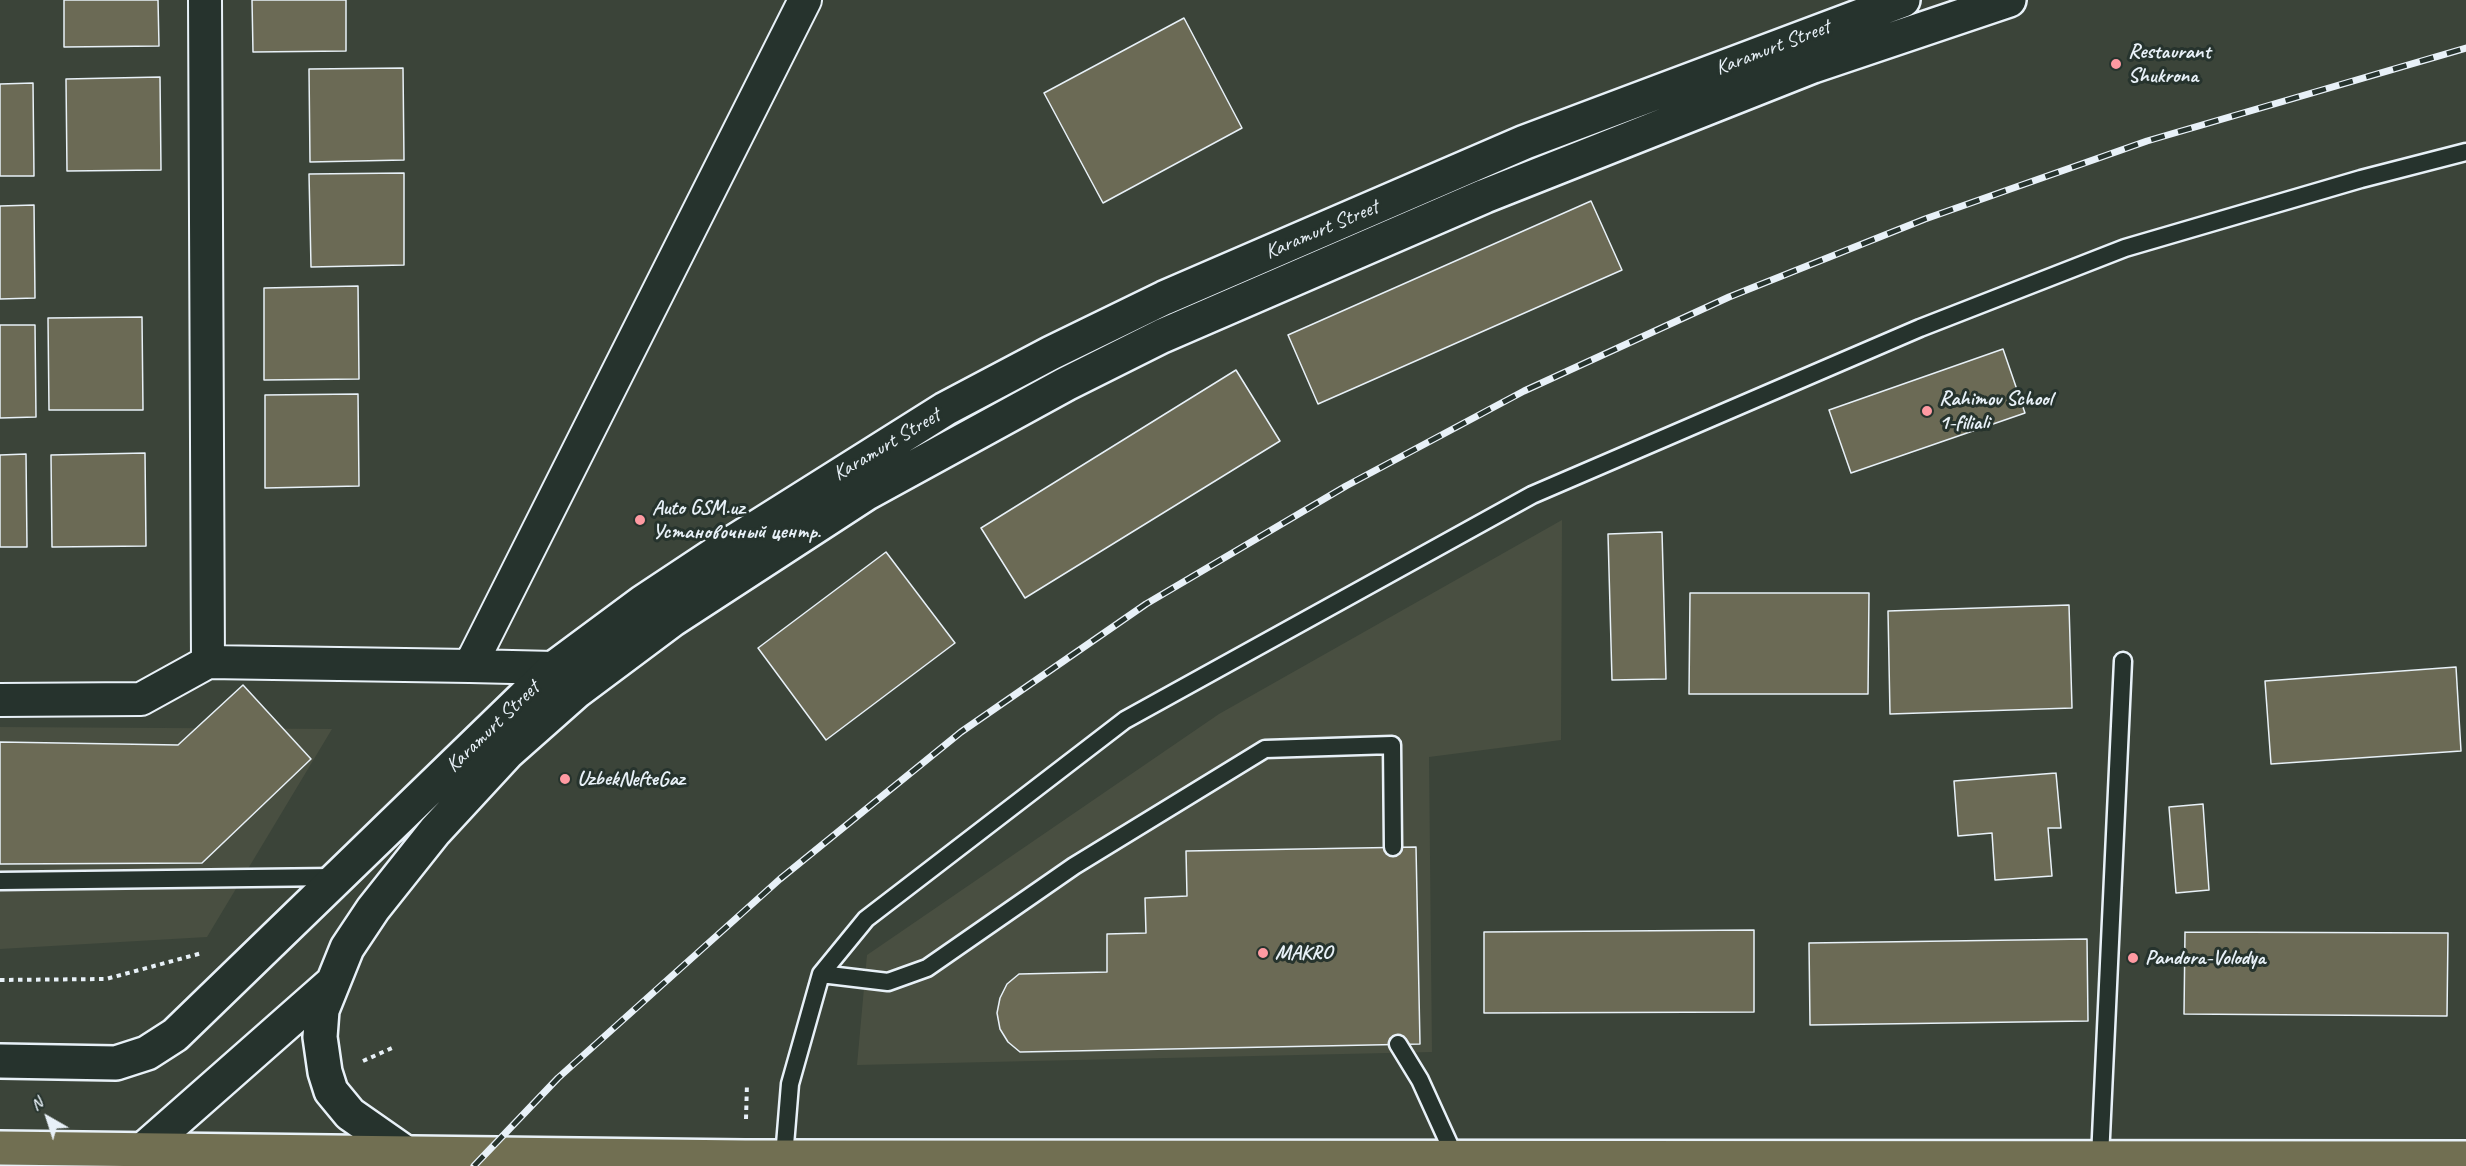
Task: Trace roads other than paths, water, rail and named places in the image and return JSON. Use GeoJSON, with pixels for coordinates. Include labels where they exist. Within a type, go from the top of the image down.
{"type":"FeatureCollection","features":[{"type":"Feature","properties":{"kind":"highway"},"geometry":{"type":"LineString","coordinates":[[0,1148],[142,1157],[403,1151],[784,1157],[2466,1158]]}},
{"type":"Feature","properties":{"kind":"main road","name":"Karamurt Street"},"geometry":{"type":"LineString","coordinates":[[403,1151],[350,1114],[331,1091],[320,1037],[322,1010],[347,948],[374,909],[435,831],[507,753],[577,691],[682,614],[867,493],[1066,384],[1162,336],[1485,196],[1813,66],[2009,0]]}},
{"type":"Feature","properties":{"kind":"main road","name":"Karamurt Street"},"geometry":{"type":"LineString","coordinates":[[0,1061],[116,1063],[147,1053],[175,1035],[554,668],[643,602],[837,475],[945,410],[1052,352],[1164,298],[1525,142],[1890,2]]}},
{"type":"Feature","properties":{"kind":"main road"},"geometry":{"type":"LineString","coordinates":[[142,1157],[331,984]]}},
{"type":"Feature","properties":{"kind":"street"},"geometry":{"type":"LineString","coordinates":[[205,0],[208,662]]}},
{"type":"Feature","properties":{"kind":"street"},"geometry":{"type":"LineString","coordinates":[[470,666],[805,0]]}},
{"type":"Feature","properties":{"kind":"street"},"geometry":{"type":"LineString","coordinates":[[0,700],[141,699],[208,662],[554,668],[577,691]]}},
{"type":"Feature","properties":{"kind":"lane"},"geometry":{"type":"LineString","coordinates":[[784,1157],[790,1084],[821,974],[866,919],[1125,720],[1532,495],[1920,328],[2125,248],[2361,179],[2466,152]]}},
{"type":"Feature","properties":{"kind":"lane"},"geometry":{"type":"LineString","coordinates":[[2100,1158],[2123,661]]}},
{"type":"Feature","properties":{"kind":"lane"},"geometry":{"type":"LineString","coordinates":[[821,974],[888,982],[927,968],[1074,866],[1265,749],[1392,745],[1393,847]]}},
{"type":"Feature","properties":{"kind":"lane"},"geometry":{"type":"LineString","coordinates":[[0,881],[340,877]]}},
{"type":"Feature","properties":{"kind":"lane"},"geometry":{"type":"LineString","coordinates":[[1398,1044],[1420,1080],[1455,1157]]}},
{"type":"Feature","properties":{"kind":"railway"},"geometry":{"type":"LineString","coordinates":[[474,1166],[558,1078],[780,879],[961,732],[1146,604],[1346,486],[1524,391],[1729,297],[1925,219],[2147,141],[2466,48]]}},
{"type":"Feature","properties":{"kind":"place","name":"Restaurant Shukrona"},"geometry":{"type":"Point","coordinates":[2116,64]}},
{"type":"Feature","properties":{"kind":"place","name":"Rahimov School 1-filiali"},"geometry":{"type":"Point","coordinates":[1927,411]}},
{"type":"Feature","properties":{"kind":"place","name":"Auto GSM.uz Установочный центр."},"geometry":{"type":"Point","coordinates":[640,520]}},
{"type":"Feature","properties":{"kind":"place","name":"UzbekNefteGaz"},"geometry":{"type":"Point","coordinates":[565,779]}},
{"type":"Feature","properties":{"kind":"place","name":"MAKRO"},"geometry":{"type":"Point","coordinates":[1263,953]}},
{"type":"Feature","properties":{"kind":"place","name":"Pandora-Volodya"},"geometry":{"type":"Point","coordinates":[2133,958]}}]}
